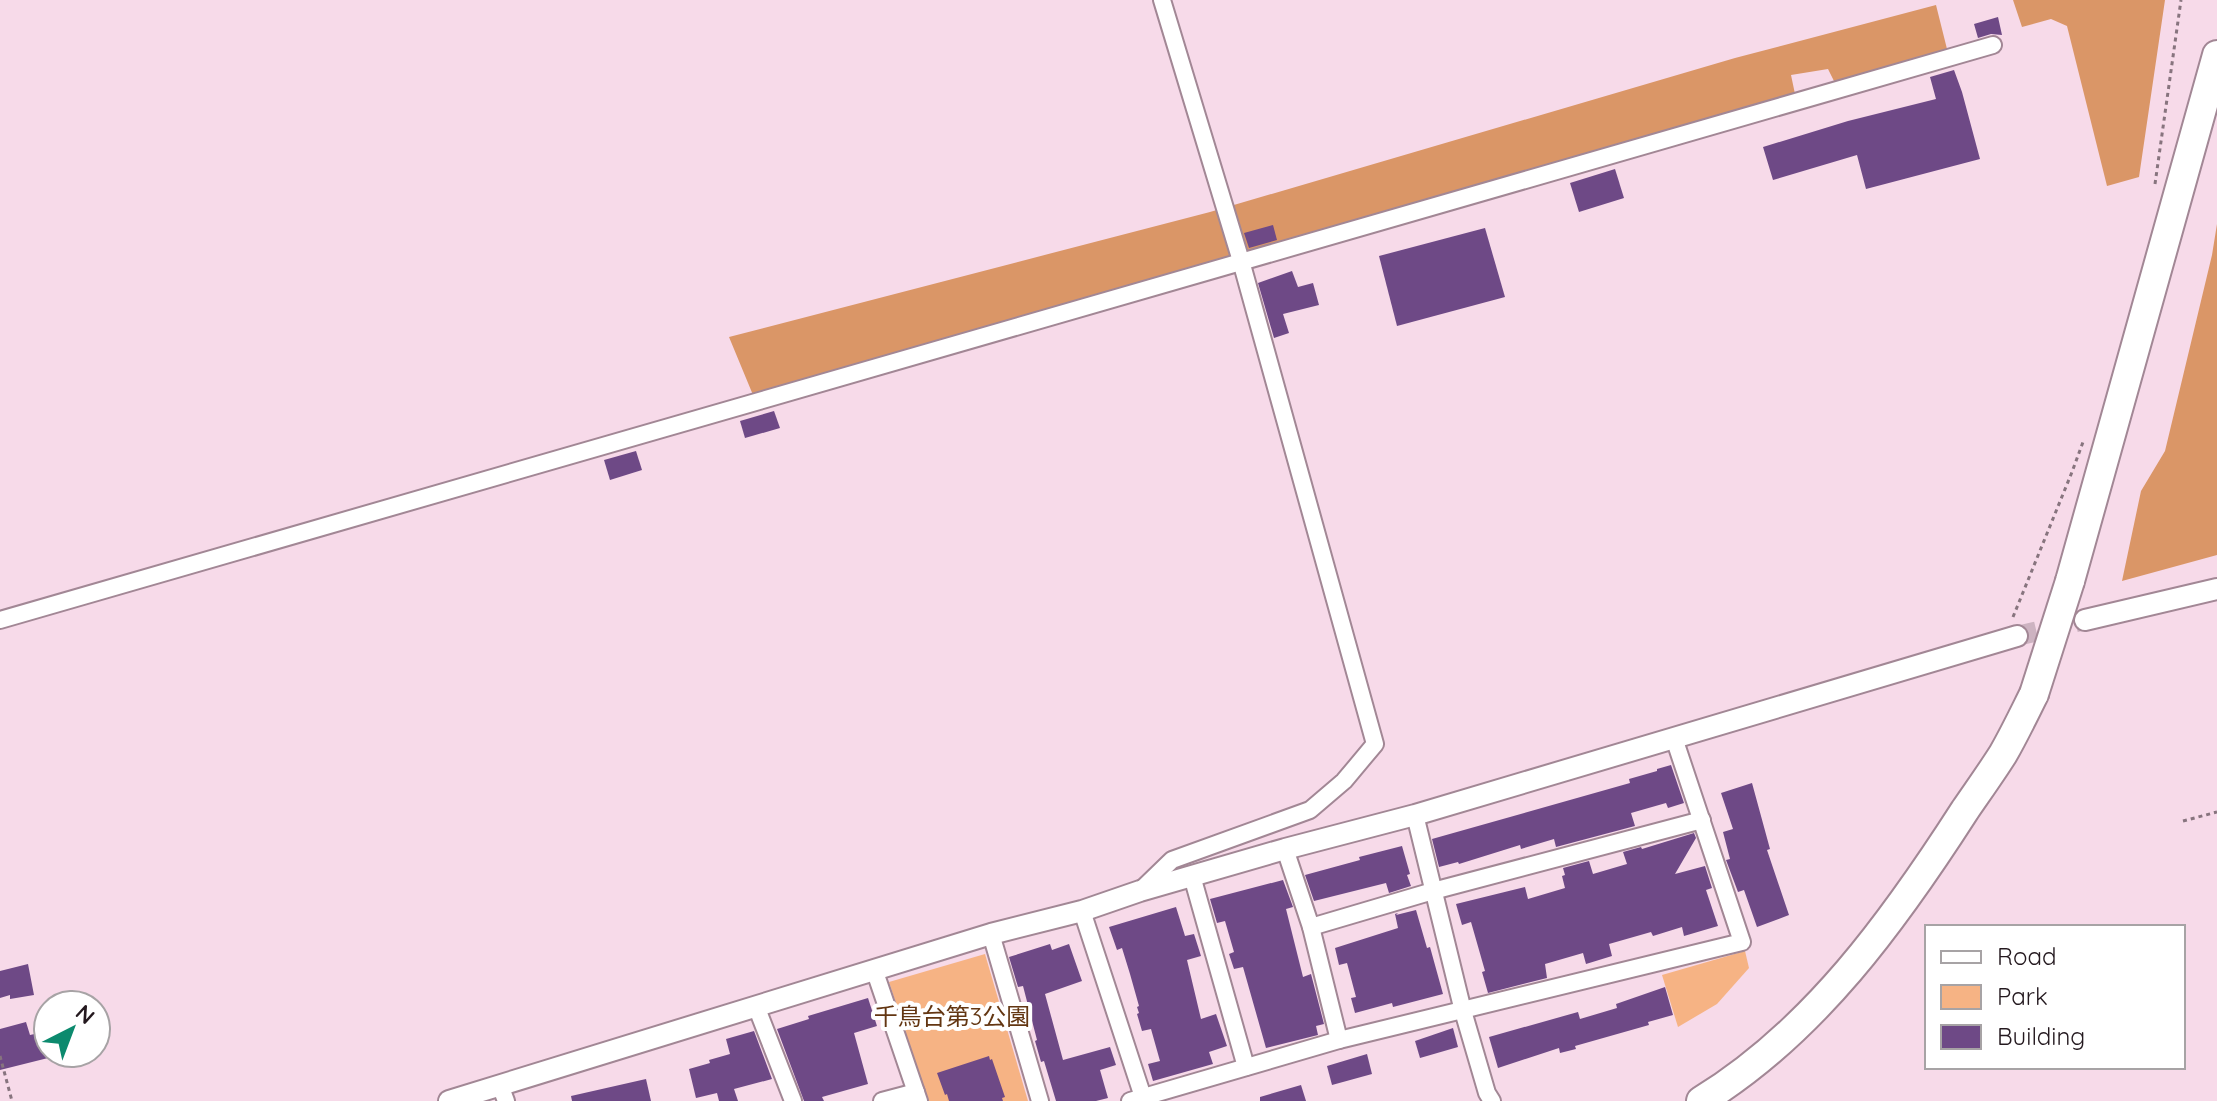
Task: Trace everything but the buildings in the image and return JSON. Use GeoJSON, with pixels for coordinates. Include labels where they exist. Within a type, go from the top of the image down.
{"type":"FeatureCollection","features":[{"type":"Feature","properties":{"kind":"highway"},"geometry":{"type":"LineString","coordinates":[[1701,1101],[1775,1047],[1828,994],[1897,912],[2004,752],[2034,694],[2070,581],[2217,55]]}},
{"type":"Feature","properties":{"kind":"highway"},"geometry":{"type":"LineString","coordinates":[[2150,300],[2217,117]]}},
{"type":"Feature","properties":{"kind":"street"},"geometry":{"type":"LineString","coordinates":[[1140,891],[1172,860],[1310,810],[1344,781],[1375,744],[1241,261],[1162,0]]}},
{"type":"Feature","properties":{"kind":"street"},"geometry":{"type":"LineString","coordinates":[[0,620],[1993,45]]}},
{"type":"Feature","properties":{"kind":"street"},"geometry":{"type":"LineString","coordinates":[[2085,620],[2217,589]]}},
{"type":"Feature","properties":{"kind":"street"},"geometry":{"type":"LineString","coordinates":[[449,1101],[503,1093],[874,969],[1674,738],[2014,628]]}},
{"type":"Feature","properties":{"kind":"street"},"geometry":{"type":"LineString","coordinates":[[1082,911],[1136,1099],[1339,1040],[1742,942],[1674,738]]}},
{"type":"Feature","properties":{"kind":"street"},"geometry":{"type":"LineString","coordinates":[[1415,815],[1463,1011],[1492,1101]]}},
{"type":"Feature","properties":{"kind":"street"},"geometry":{"type":"LineString","coordinates":[[1311,927],[1433,891],[1702,820]]}},
{"type":"Feature","properties":{"kind":"street"},"geometry":{"type":"LineString","coordinates":[[1285,849],[1311,927],[1339,1040]]}},
{"type":"Feature","properties":{"kind":"street"},"geometry":{"type":"LineString","coordinates":[[1192,876],[1246,1067]]}},
{"type":"Feature","properties":{"kind":"street"},"geometry":{"type":"LineString","coordinates":[[991,934],[1040,1101]]}},
{"type":"Feature","properties":{"kind":"street"},"geometry":{"type":"LineString","coordinates":[[874,969],[918,1096],[882,1101]]}},
{"type":"Feature","properties":{"kind":"street"},"geometry":{"type":"LineString","coordinates":[[756,1006],[793,1101]]}},
{"type":"Feature","properties":{"kind":"path"},"geometry":{"type":"LineString","coordinates":[[2154,188],[2181,0]]}},
{"type":"Feature","properties":{"kind":"path"},"geometry":{"type":"LineString","coordinates":[[2014,628],[2086,431]]}},
{"type":"Feature","properties":{"kind":"path"},"geometry":{"type":"LineString","coordinates":[[2183,821],[2217,812]]}},
{"type":"Feature","properties":{"kind":"path"},"geometry":{"type":"LineString","coordinates":[[0,1056],[12,1101]]}},
{"type":"Feature","properties":{"kind":"green space"},"geometry":{"type":"Polygon","coordinates":[[[1745,951],[1749,968],[1717,1004],[1678,1027],[1662,975],[1745,951]]]}},
{"type":"Feature","properties":{"kind":"green space","name":"千鳥台第3公園"},"geometry":{"type":"Polygon","coordinates":[[[985,954],[1028,1101],[928,1101],[889,982],[985,954]]]}},
{"type":"Feature","properties":{"kind":"shaded area"},"geometry":{"type":"Polygon","coordinates":[[[2013,0],[2165,0],[2139,177],[2107,186],[2067,26],[2051,19],[2022,27],[2013,0]]]}},
{"type":"Feature","properties":{"kind":"shaded area"},"geometry":{"type":"Polygon","coordinates":[[[1936,5],[1947,49],[1835,83],[1828,69],[1791,75],[1795,94],[1280,247],[753,395],[729,337],[1210,212],[1735,58],[1936,5]]]}},
{"type":"Feature","properties":{"kind":"shaded area"},"geometry":{"type":"Polygon","coordinates":[[[2217,224],[2217,555],[2122,581],[2141,491],[2165,451],[2217,224]]]}},
{"type":"Feature","properties":{"kind":"tunnel"},"geometry":{"type":"LineString","coordinates":[[2017,636],[2085,620]]}}]}
